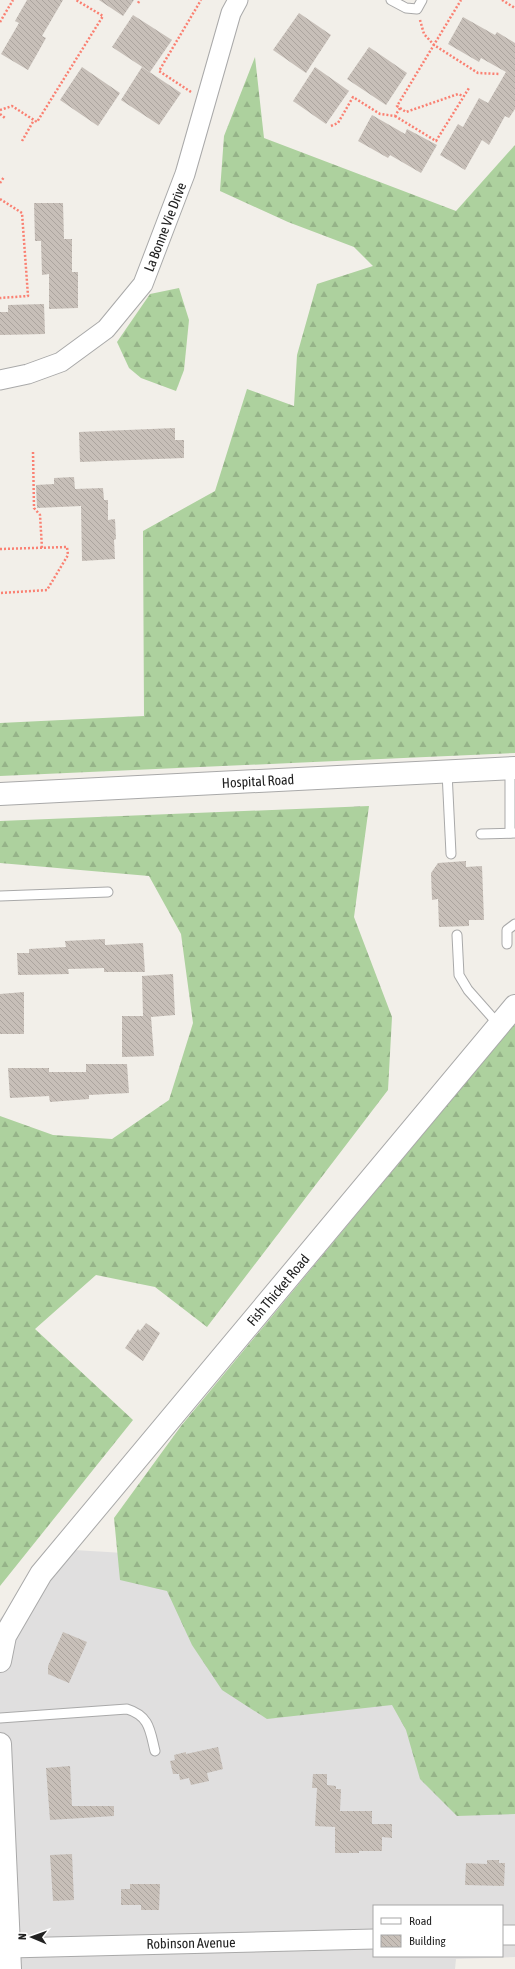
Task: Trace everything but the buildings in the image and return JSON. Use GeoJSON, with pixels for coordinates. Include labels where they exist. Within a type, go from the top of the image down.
{"type":"FeatureCollection","features":[{"type":"Feature","properties":{"kind":"street","name":"La Bonne Vie Drive"},"geometry":{"type":"LineString","coordinates":[[0,380],[28,374],[61,362],[106,328],[143,284],[185,174],[231,13],[238,0]]}},
{"type":"Feature","properties":{"kind":"street","name":"Hospital Road"},"geometry":{"type":"LineString","coordinates":[[0,794],[512,768]]}},
{"type":"Feature","properties":{"kind":"street","name":"Fish Thicket Road"},"geometry":{"type":"LineString","coordinates":[[0,1661],[5,1636],[42,1574],[515,1006]]}},
{"type":"Feature","properties":{"kind":"street"},"geometry":{"type":"LineString","coordinates":[[0,1744],[10,1959]]}},
{"type":"Feature","properties":{"kind":"street"},"geometry":{"type":"LineString","coordinates":[[503,1935],[515,1935]]}},
{"type":"Feature","properties":{"kind":"street","name":"Robinson Avenue"},"geometry":{"type":"LineString","coordinates":[[10,1959],[373,1939]]}},
{"type":"Feature","properties":{"kind":"lane"},"geometry":{"type":"LineString","coordinates":[[391,0],[406,8],[417,9],[422,0]]}},
{"type":"Feature","properties":{"kind":"lane"},"geometry":{"type":"LineString","coordinates":[[481,834],[512,833],[512,768]]}},
{"type":"Feature","properties":{"kind":"lane"},"geometry":{"type":"LineString","coordinates":[[447,771],[451,854]]}},
{"type":"Feature","properties":{"kind":"lane"},"geometry":{"type":"LineString","coordinates":[[0,896],[108,892]]}},
{"type":"Feature","properties":{"kind":"lane"},"geometry":{"type":"LineString","coordinates":[[507,944],[507,930],[515,924]]}},
{"type":"Feature","properties":{"kind":"lane"},"geometry":{"type":"LineString","coordinates":[[457,935],[460,975],[468,990],[498,1025]]}},
{"type":"Feature","properties":{"kind":"lane"},"geometry":{"type":"LineString","coordinates":[[0,1718],[128,1709],[140,1714],[147,1721],[155,1751]]}},
{"type":"Feature","properties":{"kind":"path"},"geometry":{"type":"LineString","coordinates":[[0,22],[13,0]]}},
{"type":"Feature","properties":{"kind":"path"},"geometry":{"type":"LineString","coordinates":[[0,110],[12,106],[37,122],[102,16],[76,0]]}},
{"type":"Feature","properties":{"kind":"path"},"geometry":{"type":"LineString","coordinates":[[193,94],[159,71],[202,0]]}},
{"type":"Feature","properties":{"kind":"path"},"geometry":{"type":"LineString","coordinates":[[461,0],[397,106],[406,112],[458,94],[463,96]]}},
{"type":"Feature","properties":{"kind":"path"},"geometry":{"type":"LineString","coordinates":[[502,0],[515,8]]}},
{"type":"Feature","properties":{"kind":"path"},"geometry":{"type":"LineString","coordinates":[[417,9],[424,34],[434,45],[478,73],[500,74]]}},
{"type":"Feature","properties":{"kind":"path"},"geometry":{"type":"LineString","coordinates":[[331,126],[338,123],[353,97],[380,114],[395,116],[436,141],[469,88]]}},
{"type":"Feature","properties":{"kind":"path"},"geometry":{"type":"LineString","coordinates":[[395,116],[400,108]]}},
{"type":"Feature","properties":{"kind":"path"},"geometry":{"type":"LineString","coordinates":[[0,114],[5,118]]}},
{"type":"Feature","properties":{"kind":"path"},"geometry":{"type":"LineString","coordinates":[[22,141],[34,120]]}},
{"type":"Feature","properties":{"kind":"path"},"geometry":{"type":"LineString","coordinates":[[0,183],[4,177]]}},
{"type":"Feature","properties":{"kind":"path"},"geometry":{"type":"LineString","coordinates":[[0,199],[22,213],[28,296],[0,298]]}},
{"type":"Feature","properties":{"kind":"path"},"geometry":{"type":"LineString","coordinates":[[33,452],[34,508],[40,515],[42,548]]}},
{"type":"Feature","properties":{"kind":"path"},"geometry":{"type":"LineString","coordinates":[[0,549],[68,547],[68,555],[47,590],[0,593]]}},
{"type":"Feature","properties":{"kind":"shaded area"},"geometry":{"type":"Polygon","coordinates":[[[58,1549],[222,1559],[427,1667],[515,1795],[515,1957],[456,1959],[455,1969],[0,1969],[0,1619],[58,1549]]]}},
{"type":"Feature","properties":{"kind":"green space"},"geometry":{"type":"Polygon","coordinates":[[[255,57],[264,138],[456,211],[515,145],[515,753],[0,776],[0,723],[144,716],[143,531],[215,491],[247,389],[294,406],[297,355],[317,284],[373,266],[354,247],[288,222],[220,191],[224,136],[255,57]]]}},
{"type":"Feature","properties":{"kind":"green space"},"geometry":{"type":"Polygon","coordinates":[[[179,288],[189,320],[184,370],[176,391],[141,378],[129,368],[117,342],[150,294],[179,288]]]}},
{"type":"Feature","properties":{"kind":"green space"},"geometry":{"type":"Polygon","coordinates":[[[369,806],[354,917],[392,1017],[388,1090],[207,1327],[155,1287],[96,1275],[35,1329],[133,1420],[0,1586],[0,1116],[53,1135],[112,1139],[169,1100],[193,1023],[181,934],[149,876],[0,863],[0,821],[369,806]]]}},
{"type":"Feature","properties":{"kind":"green space"},"geometry":{"type":"Polygon","coordinates":[[[515,1023],[515,1814],[457,1816],[420,1779],[406,1730],[392,1705],[267,1719],[222,1690],[192,1645],[167,1591],[120,1580],[114,1518],[181,1426],[515,1023]]]}}]}
